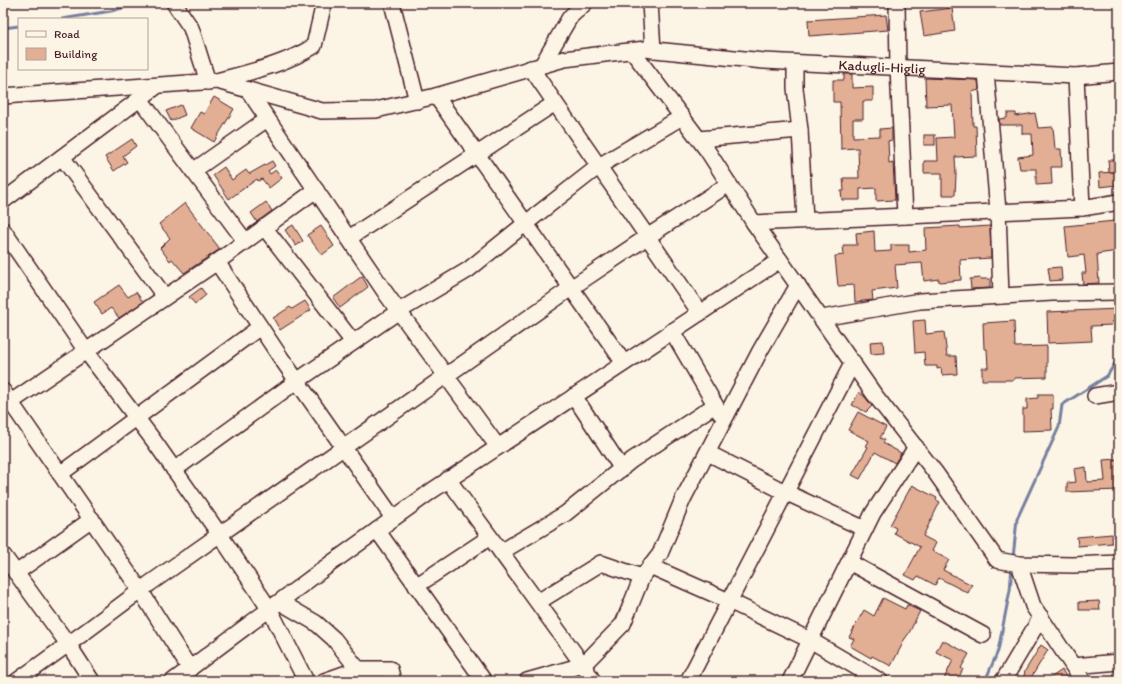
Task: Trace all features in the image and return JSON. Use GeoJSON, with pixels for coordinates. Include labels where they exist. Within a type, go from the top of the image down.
{"type":"FeatureCollection","features":[{"type":"Feature","properties":{"kind":"street"},"geometry":{"type":"LineString","coordinates":[[174,3],[191,28],[212,82]]}},
{"type":"Feature","properties":{"kind":"street"},"geometry":{"type":"LineString","coordinates":[[3,96],[212,82],[269,66],[302,54],[314,46],[324,3]]}},
{"type":"Feature","properties":{"kind":"street"},"geometry":{"type":"LineString","coordinates":[[392,3],[416,101]]}},
{"type":"Feature","properties":{"kind":"street"},"geometry":{"type":"LineString","coordinates":[[585,3],[570,17],[537,67],[555,103],[700,313]]}},
{"type":"Feature","properties":{"kind":"street"},"geometry":{"type":"LineString","coordinates":[[650,3],[643,50],[682,117],[699,139],[780,260],[874,394],[935,472],[997,560],[1019,564],[1073,565],[1119,563]]}},
{"type":"Feature","properties":{"kind":"street"},"geometry":{"type":"LineString","coordinates":[[897,3],[898,67],[905,216]]}},
{"type":"Feature","properties":{"kind":"street","name":"Kadugli-Higlig"},"geometry":{"type":"LineString","coordinates":[[212,82],[248,90],[322,112],[376,110],[436,96],[564,59],[643,50],[764,61],[986,72],[1076,76],[1119,72]]}},
{"type":"Feature","properties":{"kind":"street"},"geometry":{"type":"LineString","coordinates":[[795,62],[795,88],[800,130],[805,220]]}},
{"type":"Feature","properties":{"kind":"street"},"geometry":{"type":"LineString","coordinates":[[986,72],[998,211],[1001,296]]}},
{"type":"Feature","properties":{"kind":"street"},"geometry":{"type":"LineString","coordinates":[[1076,76],[1082,208]]}},
{"type":"Feature","properties":{"kind":"street"},"geometry":{"type":"LineString","coordinates":[[3,201],[158,86]]}},
{"type":"Feature","properties":{"kind":"street"},"geometry":{"type":"LineString","coordinates":[[248,90],[399,311],[498,446]]}},
{"type":"Feature","properties":{"kind":"street"},"geometry":{"type":"LineString","coordinates":[[436,96],[624,363]]}},
{"type":"Feature","properties":{"kind":"street"},"geometry":{"type":"LineString","coordinates":[[140,99],[245,241]]}},
{"type":"Feature","properties":{"kind":"street"},"geometry":{"type":"LineString","coordinates":[[348,238],[555,103]]}},
{"type":"Feature","properties":{"kind":"street"},"geometry":{"type":"LineString","coordinates":[[174,470],[353,342],[399,311],[468,270],[599,166],[682,117]]}},
{"type":"Feature","properties":{"kind":"street"},"geometry":{"type":"LineString","coordinates":[[193,171],[267,118]]}},
{"type":"Feature","properties":{"kind":"street"},"geometry":{"type":"LineString","coordinates":[[699,139],[800,130]]}},
{"type":"Feature","properties":{"kind":"street"},"geometry":{"type":"LineString","coordinates":[[62,157],[165,297]]}},
{"type":"Feature","properties":{"kind":"street"},"geometry":{"type":"LineString","coordinates":[[17,681],[140,590],[572,288],[729,184]]}},
{"type":"Feature","properties":{"kind":"street"},"geometry":{"type":"LineString","coordinates":[[190,669],[140,590],[7,397],[86,351],[217,262],[316,190]]}},
{"type":"Feature","properties":{"kind":"street"},"geometry":{"type":"LineString","coordinates":[[754,222],[1082,208],[1119,202]]}},
{"type":"Feature","properties":{"kind":"street"},"geometry":{"type":"LineString","coordinates":[[264,227],[353,342]]}},
{"type":"Feature","properties":{"kind":"street"},"geometry":{"type":"LineString","coordinates":[[3,230],[86,351],[220,535],[275,606],[306,681]]}},
{"type":"Feature","properties":{"kind":"street"},"geometry":{"type":"LineString","coordinates":[[173,681],[448,479],[780,260]]}},
{"type":"Feature","properties":{"kind":"street"},"geometry":{"type":"LineString","coordinates":[[217,262],[343,448],[393,518]]}},
{"type":"Feature","properties":{"kind":"street"},"geometry":{"type":"LineString","coordinates":[[527,681],[583,665],[623,624],[646,571],[660,554],[683,498],[760,351],[798,285]]}},
{"type":"Feature","properties":{"kind":"street"},"geometry":{"type":"LineString","coordinates":[[822,318],[920,301],[1052,293],[1119,292]]}},
{"type":"Feature","properties":{"kind":"street"},"geometry":{"type":"LineString","coordinates":[[60,474],[260,327]]}},
{"type":"Feature","properties":{"kind":"street"},"geometry":{"type":"LineString","coordinates":[[672,331],[724,420]]}},
{"type":"Feature","properties":{"kind":"street"},"geometry":{"type":"LineString","coordinates":[[688,681],[852,362]]}},
{"type":"Feature","properties":{"kind":"street"},"geometry":{"type":"LineString","coordinates":[[1095,396],[1119,392]]}},
{"type":"Feature","properties":{"kind":"street"},"geometry":{"type":"LineString","coordinates":[[574,396],[622,469]]}},
{"type":"Feature","properties":{"kind":"street"},"geometry":{"type":"LineString","coordinates":[[501,552],[565,514],[632,460],[715,406]]}},
{"type":"Feature","properties":{"kind":"street"},"geometry":{"type":"LineString","coordinates":[[790,681],[873,513],[916,447]]}},
{"type":"Feature","properties":{"kind":"street"},"geometry":{"type":"LineString","coordinates":[[708,452],[786,492],[865,529]]}},
{"type":"Feature","properties":{"kind":"street"},"geometry":{"type":"LineString","coordinates":[[448,479],[538,602],[593,681]]}},
{"type":"Feature","properties":{"kind":"street"},"geometry":{"type":"LineString","coordinates":[[16,573],[92,519]]}},
{"type":"Feature","properties":{"kind":"street"},"geometry":{"type":"LineString","coordinates":[[377,530],[484,681]]}},
{"type":"Feature","properties":{"kind":"street"},"geometry":{"type":"LineString","coordinates":[[416,586],[490,537]]}},
{"type":"Feature","properties":{"kind":"street"},"geometry":{"type":"LineString","coordinates":[[3,555],[68,644],[92,681]]}},
{"type":"Feature","properties":{"kind":"street"},"geometry":{"type":"LineString","coordinates":[[849,562],[983,635]]}},
{"type":"Feature","properties":{"kind":"street"},"geometry":{"type":"LineString","coordinates":[[538,602],[601,563],[646,571],[729,601],[810,640],[880,681]]}},
{"type":"Feature","properties":{"kind":"street"},"geometry":{"type":"LineString","coordinates":[[1019,564],[1033,606],[1083,681]]}},
{"type":"Feature","properties":{"kind":"street"},"geometry":{"type":"LineString","coordinates":[[275,606],[316,623],[334,639],[358,669]]}},
{"type":"Feature","properties":{"kind":"street"},"geometry":{"type":"LineString","coordinates":[[1003,681],[1041,618]]}},
{"type":"Feature","properties":{"kind":"street"},"geometry":{"type":"LineString","coordinates":[[1073,666],[1119,662]]}},
{"type":"Feature","properties":{"kind":"street"},"geometry":{"type":"LineString","coordinates":[[324,681],[358,669],[390,669],[393,681]]}},
{"type":"Feature","properties":{"kind":"building"},"geometry":{"type":"Polygon","coordinates":[[[952,8],[955,31],[924,36],[920,12],[952,8]]]}},
{"type":"Feature","properties":{"kind":"building"},"geometry":{"type":"Polygon","coordinates":[[[886,15],[888,30],[809,36],[808,20],[886,15]]]}},
{"type":"Feature","properties":{"kind":"building"},"geometry":{"type":"Polygon","coordinates":[[[844,74],[852,74],[852,88],[873,87],[873,101],[863,101],[863,119],[853,119],[853,137],[880,136],[880,129],[892,128],[892,140],[888,141],[889,163],[893,162],[895,200],[876,201],[876,188],[860,189],[860,200],[842,200],[841,191],[844,191],[843,178],[859,178],[858,148],[841,149],[840,102],[833,102],[833,80],[844,80],[844,74]]]}},
{"type":"Feature","properties":{"kind":"building"},"geometry":{"type":"Polygon","coordinates":[[[925,78],[978,80],[979,90],[972,92],[973,126],[976,126],[977,156],[955,157],[955,195],[942,195],[942,173],[924,173],[924,161],[938,161],[937,138],[954,137],[952,105],[926,106],[925,78]]]}},
{"type":"Feature","properties":{"kind":"building"},"geometry":{"type":"Polygon","coordinates":[[[214,97],[234,109],[214,142],[191,128],[200,112],[204,114],[214,97]]]}},
{"type":"Feature","properties":{"kind":"building"},"geometry":{"type":"Polygon","coordinates":[[[181,105],[185,115],[171,121],[166,111],[181,105]]]}},
{"type":"Feature","properties":{"kind":"building"},"geometry":{"type":"Polygon","coordinates":[[[1007,113],[1016,113],[1016,116],[1035,113],[1038,128],[1053,127],[1055,149],[1061,149],[1062,167],[1051,167],[1052,184],[1036,185],[1036,169],[1020,169],[1018,157],[1033,155],[1032,134],[1022,134],[1022,125],[1000,125],[999,119],[1007,118],[1007,113]]]}},
{"type":"Feature","properties":{"kind":"building"},"geometry":{"type":"Polygon","coordinates":[[[924,135],[935,135],[935,145],[924,145],[924,135]]]}},
{"type":"Feature","properties":{"kind":"building"},"geometry":{"type":"Polygon","coordinates":[[[132,139],[136,146],[123,156],[127,162],[114,171],[105,157],[132,139]]]}},
{"type":"Feature","properties":{"kind":"building"},"geometry":{"type":"Polygon","coordinates":[[[1108,160],[1119,160],[1119,172],[1109,172],[1108,160]]]}},
{"type":"Feature","properties":{"kind":"building"},"geometry":{"type":"Polygon","coordinates":[[[272,161],[275,166],[268,171],[270,174],[276,170],[282,178],[269,188],[262,179],[258,181],[257,179],[229,199],[213,175],[224,167],[232,180],[246,170],[249,174],[272,161]]]}},
{"type":"Feature","properties":{"kind":"building"},"geometry":{"type":"Polygon","coordinates":[[[1116,172],[1117,185],[1100,187],[1099,173],[1116,172]]]}},
{"type":"Feature","properties":{"kind":"building"},"geometry":{"type":"Polygon","coordinates":[[[266,202],[272,211],[257,222],[251,213],[266,202]]]}},
{"type":"Feature","properties":{"kind":"building"},"geometry":{"type":"Polygon","coordinates":[[[185,203],[220,249],[184,273],[172,259],[170,261],[160,248],[170,238],[159,224],[185,203]]]}},
{"type":"Feature","properties":{"kind":"building"},"geometry":{"type":"Polygon","coordinates":[[[1115,221],[1118,251],[1097,254],[1099,283],[1083,284],[1082,273],[1086,273],[1084,255],[1068,257],[1065,226],[1115,221]]]}},
{"type":"Feature","properties":{"kind":"building"},"geometry":{"type":"Polygon","coordinates":[[[293,225],[303,241],[296,246],[285,230],[293,225]]]}},
{"type":"Feature","properties":{"kind":"building"},"geometry":{"type":"Polygon","coordinates":[[[321,226],[334,246],[322,255],[307,235],[321,226]]]}},
{"type":"Feature","properties":{"kind":"building"},"geometry":{"type":"Polygon","coordinates":[[[960,226],[960,228],[990,226],[991,258],[960,260],[961,280],[939,282],[939,279],[924,281],[922,263],[895,265],[897,288],[872,291],[873,300],[855,302],[854,285],[838,286],[835,256],[844,255],[843,245],[857,245],[856,233],[874,231],[875,252],[891,251],[891,245],[909,245],[909,252],[926,250],[925,228],[960,226]]]}},
{"type":"Feature","properties":{"kind":"building"},"geometry":{"type":"Polygon","coordinates":[[[1061,267],[1062,280],[1050,281],[1048,268],[1061,267]]]}},
{"type":"Feature","properties":{"kind":"building"},"geometry":{"type":"Polygon","coordinates":[[[362,276],[368,287],[340,308],[333,298],[362,276]]]}},
{"type":"Feature","properties":{"kind":"building"},"geometry":{"type":"Polygon","coordinates":[[[970,279],[990,279],[990,288],[971,289],[970,279]]]}},
{"type":"Feature","properties":{"kind":"building"},"geometry":{"type":"Polygon","coordinates":[[[119,285],[128,297],[136,292],[143,302],[119,318],[111,308],[102,314],[94,302],[119,285]]]}},
{"type":"Feature","properties":{"kind":"building"},"geometry":{"type":"Polygon","coordinates":[[[201,288],[206,295],[195,304],[189,297],[201,288]]]}},
{"type":"Feature","properties":{"kind":"building"},"geometry":{"type":"Polygon","coordinates":[[[305,301],[311,310],[280,330],[273,318],[290,307],[292,309],[305,301]]]}},
{"type":"Feature","properties":{"kind":"building"},"geometry":{"type":"Polygon","coordinates":[[[1119,309],[1119,322],[1111,322],[1112,325],[1091,326],[1092,341],[1048,343],[1047,312],[1119,309]]]}},
{"type":"Feature","properties":{"kind":"building"},"geometry":{"type":"Polygon","coordinates":[[[925,320],[926,334],[944,332],[947,356],[956,356],[957,374],[942,375],[941,368],[937,369],[937,366],[925,366],[924,352],[915,353],[913,321],[925,320]]]}},
{"type":"Feature","properties":{"kind":"building"},"geometry":{"type":"Polygon","coordinates":[[[1014,321],[1015,347],[1047,346],[1047,377],[1014,378],[1014,380],[982,380],[982,368],[988,368],[987,349],[984,349],[983,323],[1014,321]]]}},
{"type":"Feature","properties":{"kind":"building"},"geometry":{"type":"Polygon","coordinates":[[[883,341],[884,353],[871,354],[870,342],[883,341]]]}},
{"type":"Feature","properties":{"kind":"building"},"geometry":{"type":"Polygon","coordinates":[[[859,392],[872,406],[866,412],[852,405],[859,392]]]}},
{"type":"Feature","properties":{"kind":"building"},"geometry":{"type":"Polygon","coordinates":[[[1038,394],[1053,394],[1053,409],[1051,409],[1052,430],[1023,431],[1023,409],[1027,409],[1027,399],[1038,398],[1038,394]]]}},
{"type":"Feature","properties":{"kind":"building"},"geometry":{"type":"Polygon","coordinates":[[[858,412],[886,427],[880,438],[885,440],[883,443],[901,453],[895,463],[875,452],[860,479],[852,475],[868,447],[866,446],[869,441],[848,430],[858,412]]]}},
{"type":"Feature","properties":{"kind":"building"},"geometry":{"type":"Polygon","coordinates":[[[1119,459],[1119,490],[1067,492],[1067,483],[1076,482],[1074,469],[1086,467],[1087,482],[1105,481],[1103,460],[1119,459]]]}},
{"type":"Feature","properties":{"kind":"building"},"geometry":{"type":"Polygon","coordinates":[[[912,485],[937,498],[936,500],[940,502],[923,536],[936,543],[932,551],[949,560],[943,570],[972,585],[968,593],[939,578],[935,585],[918,576],[915,580],[905,575],[920,547],[894,533],[896,528],[890,525],[912,485]]]}},
{"type":"Feature","properties":{"kind":"building"},"geometry":{"type":"Polygon","coordinates":[[[1112,534],[1112,543],[1078,546],[1077,537],[1112,534]]]}},
{"type":"Feature","properties":{"kind":"building"},"geometry":{"type":"Polygon","coordinates":[[[883,598],[905,609],[907,605],[920,611],[891,666],[872,656],[871,658],[850,646],[854,639],[849,637],[864,610],[874,616],[883,598]]]}},
{"type":"Feature","properties":{"kind":"building"},"geometry":{"type":"Polygon","coordinates":[[[1099,601],[1100,610],[1079,610],[1079,602],[1099,601]]]}},
{"type":"Feature","properties":{"kind":"building"},"geometry":{"type":"Polygon","coordinates":[[[942,640],[969,654],[961,668],[963,669],[957,681],[943,681],[953,660],[936,652],[942,640]]]}},
{"type":"Feature","properties":{"kind":"building"},"geometry":{"type":"Polygon","coordinates":[[[1041,645],[1048,650],[1029,681],[1023,681],[1025,671],[1041,645]]]}},
{"type":"Feature","properties":{"kind":"building"},"geometry":{"type":"Polygon","coordinates":[[[1062,670],[1069,681],[1046,681],[1062,670]]]}},
{"type":"Feature","properties":{"kind":"waterway"},"geometry":{"type":"LineString","coordinates":[[68,18],[111,11],[141,3]]}},
{"type":"Feature","properties":{"kind":"waterway"},"geometry":{"type":"LineString","coordinates":[[3,28],[18,26]]}},
{"type":"Feature","properties":{"kind":"waterway"},"geometry":{"type":"LineString","coordinates":[[1013,558],[1017,519],[1059,427],[1062,405],[1107,376],[1119,357]]}},
{"type":"Feature","properties":{"kind":"waterway"},"geometry":{"type":"LineString","coordinates":[[985,681],[998,651],[1010,590],[1012,567]]}}]}
